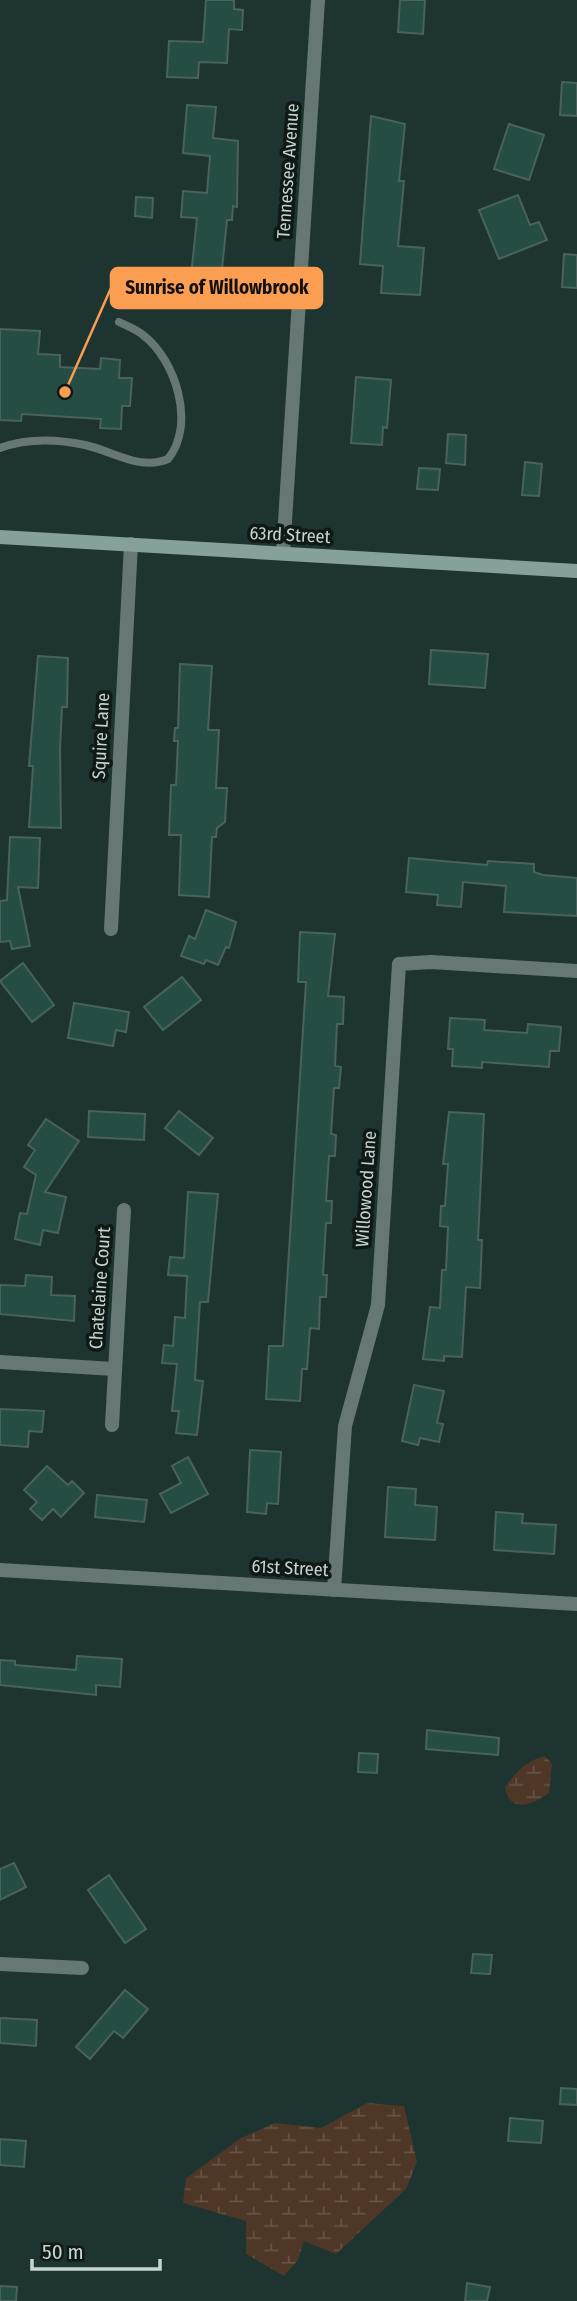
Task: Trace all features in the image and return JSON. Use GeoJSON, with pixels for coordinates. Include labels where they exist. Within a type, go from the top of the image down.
{"type":"FeatureCollection","features":[{"type":"Feature","properties":{"kind":"main road","name":"63rd Street"},"geometry":{"type":"LineString","coordinates":[[0,537],[577,571]]}},
{"type":"Feature","properties":{"kind":"street","name":"Tennessee Avenue"},"geometry":{"type":"LineString","coordinates":[[283,553],[318,0]]}},
{"type":"Feature","properties":{"kind":"street","name":"Squire Lane"},"geometry":{"type":"LineString","coordinates":[[111,929],[131,544]]}},
{"type":"Feature","properties":{"kind":"street","name":"Willowood Lane"},"geometry":{"type":"LineString","coordinates":[[334,1590],[345,1426],[378,1305],[399,964],[431,962],[577,971]]}},
{"type":"Feature","properties":{"kind":"street","name":"Chatelaine Court"},"geometry":{"type":"LineString","coordinates":[[112,1424],[124,1210]]}},
{"type":"Feature","properties":{"kind":"street","name":"Chatelaine Court"},"geometry":{"type":"LineString","coordinates":[[0,1362],[114,1369]]}},
{"type":"Feature","properties":{"kind":"street","name":"61st Street"},"geometry":{"type":"LineString","coordinates":[[0,1570],[577,1604]]}},
{"type":"Feature","properties":{"kind":"street"},"geometry":{"type":"LineString","coordinates":[[0,1964],[82,1968]]}},
{"type":"Feature","properties":{"kind":"lane"},"geometry":{"type":"LineString","coordinates":[[0,448],[32,440],[58,441],[86,445],[144,465],[168,459],[178,438],[177,386],[157,348],[143,334],[119,322]]}},
{"type":"Feature","properties":{"kind":"green space"},"geometry":{"type":"Polygon","coordinates":[[[545,1756],[552,1764],[549,1793],[522,1805],[511,1801],[505,1787],[522,1767],[545,1756]]]}},
{"type":"Feature","properties":{"kind":"green space"},"geometry":{"type":"Polygon","coordinates":[[[367,2103],[404,2106],[417,2162],[406,2189],[336,2254],[304,2241],[298,2260],[284,2276],[246,2254],[246,2221],[183,2203],[186,2178],[241,2138],[275,2123],[321,2128],[367,2103]]]}},
{"type":"Feature","properties":{"kind":"building"},"geometry":{"type":"Polygon","coordinates":[[[206,0],[234,0],[234,9],[243,10],[242,30],[229,29],[227,63],[199,62],[198,78],[167,77],[169,41],[203,42],[206,0]]]}},
{"type":"Feature","properties":{"kind":"building"},"geometry":{"type":"Polygon","coordinates":[[[400,0],[425,0],[423,34],[398,32],[400,0]]]}},
{"type":"Feature","properties":{"kind":"building"},"geometry":{"type":"Polygon","coordinates":[[[562,82],[577,83],[577,116],[560,115],[562,82]]]}},
{"type":"Feature","properties":{"kind":"building"},"geometry":{"type":"Polygon","coordinates":[[[187,105],[216,107],[213,138],[238,141],[237,207],[233,206],[232,220],[227,220],[220,289],[190,286],[197,218],[181,217],[183,191],[207,193],[210,156],[183,153],[187,105]]]}},
{"type":"Feature","properties":{"kind":"building"},"geometry":{"type":"Polygon","coordinates":[[[371,116],[405,124],[399,181],[404,181],[398,246],[424,248],[420,295],[381,293],[383,266],[360,264],[371,116]]]}},
{"type":"Feature","properties":{"kind":"building"},"geometry":{"type":"Polygon","coordinates":[[[509,124],[544,135],[529,180],[494,169],[509,124]]]}},
{"type":"Feature","properties":{"kind":"building"},"geometry":{"type":"Polygon","coordinates":[[[518,195],[530,225],[539,222],[547,240],[499,259],[479,210],[518,195]]]}},
{"type":"Feature","properties":{"kind":"building"},"geometry":{"type":"Polygon","coordinates":[[[136,197],[153,198],[152,218],[135,216],[136,197]]]}},
{"type":"Feature","properties":{"kind":"building"},"geometry":{"type":"Polygon","coordinates":[[[564,254],[577,255],[577,288],[562,287],[564,254]]]}},
{"type":"Feature","properties":{"kind":"building"},"geometry":{"type":"Polygon","coordinates":[[[0,329],[40,331],[38,354],[60,355],[60,367],[100,369],[101,358],[120,360],[119,378],[132,378],[130,406],[122,406],[121,429],[100,428],[101,419],[22,414],[21,421],[0,420],[0,329]]]}},
{"type":"Feature","properties":{"kind":"building"},"geometry":{"type":"Polygon","coordinates":[[[356,377],[391,380],[387,428],[383,427],[382,445],[351,443],[356,377]]]}},
{"type":"Feature","properties":{"kind":"building"},"geometry":{"type":"Polygon","coordinates":[[[448,434],[466,435],[465,465],[446,463],[448,434]]]}},
{"type":"Feature","properties":{"kind":"building"},"geometry":{"type":"Polygon","coordinates":[[[525,462],[542,464],[539,496],[522,495],[525,462]]]}},
{"type":"Feature","properties":{"kind":"building"},"geometry":{"type":"Polygon","coordinates":[[[419,468],[440,469],[438,490],[417,489],[419,468]]]}},
{"type":"Feature","properties":{"kind":"building"},"geometry":{"type":"Polygon","coordinates":[[[431,650],[488,654],[485,688],[429,684],[431,650]]]}},
{"type":"Feature","properties":{"kind":"building"},"geometry":{"type":"Polygon","coordinates":[[[38,656],[68,658],[67,707],[62,707],[60,749],[61,828],[29,827],[33,766],[29,766],[38,656]]]}},
{"type":"Feature","properties":{"kind":"building"},"geometry":{"type":"Polygon","coordinates":[[[180,664],[212,666],[208,730],[219,730],[216,788],[227,788],[225,822],[217,828],[216,837],[212,837],[209,897],[179,895],[181,835],[169,835],[171,785],[176,785],[178,741],[174,741],[175,728],[178,728],[180,664]]]}},
{"type":"Feature","properties":{"kind":"building"},"geometry":{"type":"Polygon","coordinates":[[[10,837],[40,838],[38,888],[18,887],[30,946],[12,949],[10,941],[0,942],[0,901],[7,900],[10,837]]]}},
{"type":"Feature","properties":{"kind":"building"},"geometry":{"type":"Polygon","coordinates":[[[409,858],[487,865],[488,861],[534,864],[534,872],[543,875],[577,878],[577,916],[504,912],[506,886],[463,882],[461,907],[437,905],[438,895],[406,892],[409,858]]]}},
{"type":"Feature","properties":{"kind":"building"},"geometry":{"type":"Polygon","coordinates":[[[206,910],[236,922],[229,948],[226,947],[218,965],[206,960],[204,964],[181,956],[189,936],[195,939],[206,910]]]}},
{"type":"Feature","properties":{"kind":"building"},"geometry":{"type":"Polygon","coordinates":[[[300,932],[335,934],[328,996],[344,997],[343,1024],[337,1024],[335,1066],[341,1067],[339,1088],[334,1088],[331,1134],[336,1135],[335,1156],[329,1156],[326,1201],[332,1201],[331,1223],[326,1223],[323,1275],[327,1275],[326,1297],[320,1297],[319,1329],[310,1328],[307,1369],[302,1369],[300,1401],[266,1399],[269,1346],[283,1346],[306,982],[298,982],[300,932]]]}},
{"type":"Feature","properties":{"kind":"building"},"geometry":{"type":"Polygon","coordinates":[[[23,963],[54,1005],[32,1022],[0,981],[23,963]]]}},
{"type":"Feature","properties":{"kind":"building"},"geometry":{"type":"Polygon","coordinates":[[[182,977],[201,1000],[163,1030],[144,1007],[182,977]]]}},
{"type":"Feature","properties":{"kind":"building"},"geometry":{"type":"Polygon","coordinates":[[[74,1003],[129,1012],[126,1032],[116,1030],[113,1046],[68,1038],[74,1003]]]}},
{"type":"Feature","properties":{"kind":"building"},"geometry":{"type":"Polygon","coordinates":[[[450,1018],[485,1020],[484,1030],[527,1033],[528,1024],[561,1027],[559,1051],[550,1051],[549,1067],[482,1062],[482,1068],[452,1066],[453,1049],[448,1049],[450,1018]]]}},
{"type":"Feature","properties":{"kind":"building"},"geometry":{"type":"Polygon","coordinates":[[[89,1111],[145,1114],[144,1140],[88,1137],[89,1111]]]}},
{"type":"Feature","properties":{"kind":"building"},"geometry":{"type":"Polygon","coordinates":[[[179,1111],[213,1138],[199,1155],[165,1128],[179,1111]]]}},
{"type":"Feature","properties":{"kind":"building"},"geometry":{"type":"Polygon","coordinates":[[[449,1112],[484,1114],[478,1240],[482,1240],[480,1288],[466,1287],[462,1357],[444,1356],[444,1361],[423,1359],[430,1307],[440,1308],[442,1270],[446,1270],[448,1227],[440,1226],[441,1206],[445,1206],[448,1164],[443,1164],[449,1112]]]}},
{"type":"Feature","properties":{"kind":"building"},"geometry":{"type":"Polygon","coordinates":[[[46,1119],[79,1141],[45,1192],[66,1197],[58,1233],[43,1230],[40,1245],[15,1239],[20,1213],[27,1214],[36,1175],[24,1167],[35,1150],[28,1145],[46,1119]]]}},
{"type":"Feature","properties":{"kind":"building"},"geometry":{"type":"Polygon","coordinates":[[[188,1192],[218,1194],[208,1302],[200,1302],[195,1380],[203,1381],[197,1435],[176,1433],[179,1411],[172,1411],[177,1364],[162,1363],[164,1345],[173,1346],[175,1317],[185,1318],[187,1276],[168,1275],[170,1257],[184,1258],[188,1192]]]}},
{"type":"Feature","properties":{"kind":"building"},"geometry":{"type":"Polygon","coordinates":[[[26,1275],[52,1277],[51,1295],[75,1296],[74,1321],[0,1314],[0,1285],[25,1286],[26,1275]]]}},
{"type":"Feature","properties":{"kind":"building"},"geometry":{"type":"Polygon","coordinates":[[[414,1385],[444,1391],[437,1423],[443,1424],[439,1442],[420,1438],[418,1445],[402,1441],[414,1385]]]}},
{"type":"Feature","properties":{"kind":"building"},"geometry":{"type":"Polygon","coordinates":[[[0,1409],[44,1411],[42,1432],[29,1431],[28,1447],[0,1445],[0,1409]]]}},
{"type":"Feature","properties":{"kind":"building"},"geometry":{"type":"Polygon","coordinates":[[[250,1450],[281,1452],[278,1504],[267,1503],[266,1514],[247,1512],[250,1450]]]}},
{"type":"Feature","properties":{"kind":"building"},"geometry":{"type":"Polygon","coordinates":[[[188,1457],[208,1494],[171,1513],[160,1494],[181,1483],[172,1466],[188,1457]]]}},
{"type":"Feature","properties":{"kind":"building"},"geometry":{"type":"Polygon","coordinates":[[[47,1466],[68,1485],[72,1481],[84,1493],[61,1517],[53,1509],[42,1520],[30,1509],[37,1502],[24,1490],[47,1466]]]}},
{"type":"Feature","properties":{"kind":"building"},"geometry":{"type":"Polygon","coordinates":[[[388,1487],[416,1489],[415,1505],[437,1507],[435,1540],[385,1537],[388,1487]]]}},
{"type":"Feature","properties":{"kind":"building"},"geometry":{"type":"Polygon","coordinates":[[[97,1495],[147,1500],[144,1522],[95,1517],[97,1495]]]}},
{"type":"Feature","properties":{"kind":"building"},"geometry":{"type":"Polygon","coordinates":[[[496,1512],[523,1514],[522,1523],[556,1525],[554,1554],[494,1550],[496,1512]]]}},
{"type":"Feature","properties":{"kind":"building"},"geometry":{"type":"Polygon","coordinates":[[[77,1656],[122,1659],[120,1687],[96,1685],[96,1695],[0,1685],[0,1660],[15,1661],[15,1665],[76,1670],[77,1656]]]}},
{"type":"Feature","properties":{"kind":"building"},"geometry":{"type":"Polygon","coordinates":[[[427,1730],[499,1738],[498,1755],[426,1749],[427,1730]]]}},
{"type":"Feature","properties":{"kind":"building"},"geometry":{"type":"Polygon","coordinates":[[[359,1753],[378,1754],[377,1773],[358,1772],[359,1753]]]}},
{"type":"Feature","properties":{"kind":"building"},"geometry":{"type":"Polygon","coordinates":[[[14,1863],[26,1887],[0,1900],[0,1869],[14,1863]]]}},
{"type":"Feature","properties":{"kind":"building"},"geometry":{"type":"Polygon","coordinates":[[[109,1875],[146,1929],[125,1943],[88,1890],[109,1875]]]}},
{"type":"Feature","properties":{"kind":"building"},"geometry":{"type":"Polygon","coordinates":[[[473,1954],[492,1955],[490,1974],[471,1973],[473,1954]]]}},
{"type":"Feature","properties":{"kind":"building"},"geometry":{"type":"Polygon","coordinates":[[[125,1990],[148,2009],[123,2038],[114,2031],[90,2059],[76,2047],[125,1990]]]}},
{"type":"Feature","properties":{"kind":"building"},"geometry":{"type":"Polygon","coordinates":[[[0,2018],[37,2020],[36,2046],[0,2043],[0,2018]]]}},
{"type":"Feature","properties":{"kind":"building"},"geometry":{"type":"Polygon","coordinates":[[[561,2088],[577,2089],[577,2105],[560,2104],[561,2088]]]}},
{"type":"Feature","properties":{"kind":"building"},"geometry":{"type":"Polygon","coordinates":[[[510,2118],[543,2121],[541,2143],[508,2141],[510,2118]]]}},
{"type":"Feature","properties":{"kind":"building"},"geometry":{"type":"Polygon","coordinates":[[[0,2139],[26,2141],[24,2167],[0,2165],[0,2139]]]}},
{"type":"Feature","properties":{"kind":"building"},"geometry":{"type":"Polygon","coordinates":[[[467,2283],[490,2287],[487,2301],[465,2301],[467,2283]]]}},
{"type":"Feature","properties":{"kind":"building"},"geometry":{"type":"Polygon","coordinates":[[[0,2286],[17,2287],[16,2301],[0,2301],[0,2286]]]}},
{"type":"Feature","properties":{"kind":"place","name":"Sunrise of Willowbrook"},"geometry":{"type":"Point","coordinates":[65,392]}}]}
